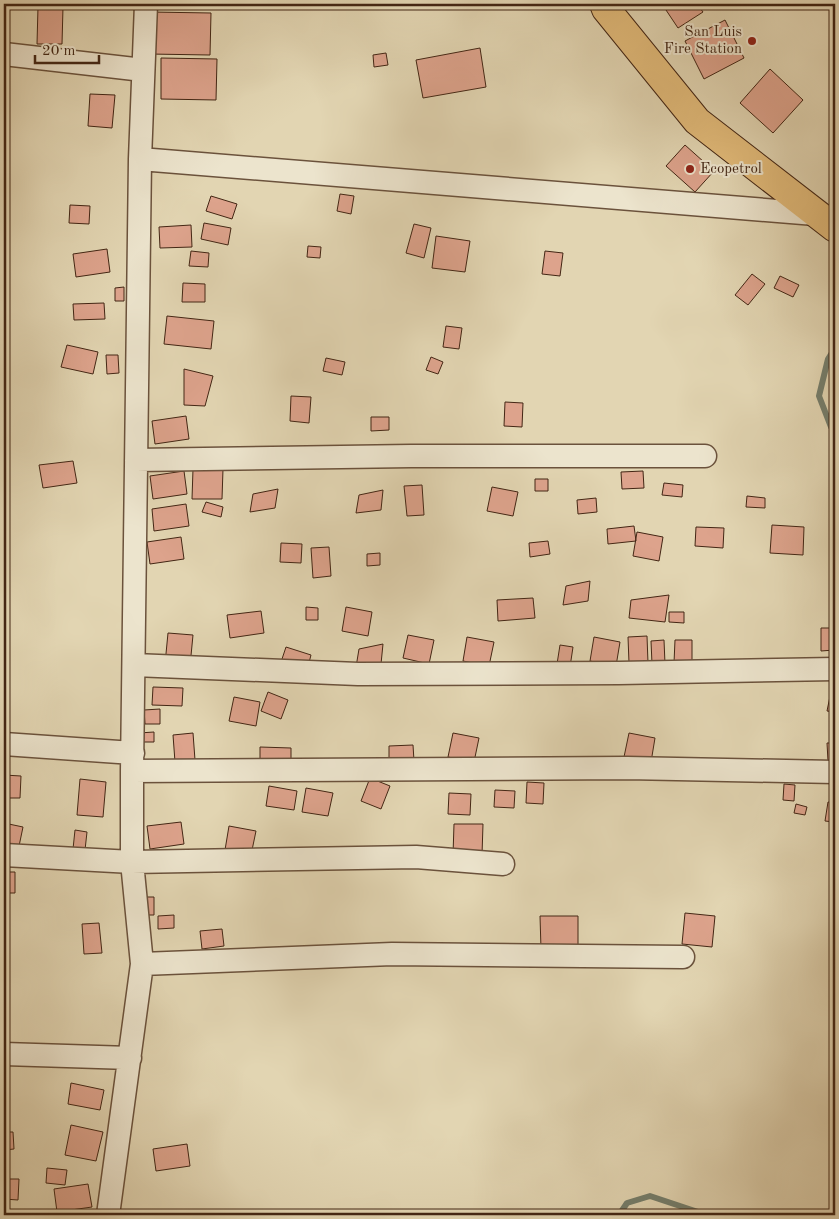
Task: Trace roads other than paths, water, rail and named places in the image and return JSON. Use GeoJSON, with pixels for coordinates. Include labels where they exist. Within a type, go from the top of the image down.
{"type":"FeatureCollection","features":[{"type":"Feature","properties":{"kind":"main road"},"geometry":{"type":"LineString","coordinates":[[604,4],[606,9],[697,121],[825,221]]}},
{"type":"Feature","properties":{"kind":"street"},"geometry":{"type":"LineString","coordinates":[[108,1215],[142,964],[132,862],[140,159],[146,4]]}},
{"type":"Feature","properties":{"kind":"street"},"geometry":{"type":"LineString","coordinates":[[4,54],[143,70]]}},
{"type":"Feature","properties":{"kind":"street"},"geometry":{"type":"LineString","coordinates":[[140,159],[825,221]]}},
{"type":"Feature","properties":{"kind":"street"},"geometry":{"type":"LineString","coordinates":[[136,460],[411,456],[705,456]]}},
{"type":"Feature","properties":{"kind":"street"},"geometry":{"type":"LineString","coordinates":[[134,665],[358,674],[619,673],[835,669]]}},
{"type":"Feature","properties":{"kind":"street"},"geometry":{"type":"LineString","coordinates":[[4,744],[133,762],[835,772]]}},
{"type":"Feature","properties":{"kind":"street"},"geometry":{"type":"LineString","coordinates":[[4,854],[132,862],[416,857],[503,864]]}},
{"type":"Feature","properties":{"kind":"street"},"geometry":{"type":"LineString","coordinates":[[142,964],[392,954],[682,957]]}},
{"type":"Feature","properties":{"kind":"street"},"geometry":{"type":"LineString","coordinates":[[4,1054],[130,1058]]}},
{"type":"Feature","properties":{"kind":"waterway"},"geometry":{"type":"LineString","coordinates":[[835,348],[828,359],[819,396],[831,427],[835,429]]}},
{"type":"Feature","properties":{"kind":"waterway"},"geometry":{"type":"LineString","coordinates":[[619,1215],[627,1203],[650,1196],[707,1215]]}},
{"type":"Feature","properties":{"kind":"place","name":"San Luis Fire Station"},"geometry":{"type":"Point","coordinates":[752,41]}},
{"type":"Feature","properties":{"kind":"place","name":"Ecopetrol"},"geometry":{"type":"Point","coordinates":[690,169]}}]}
